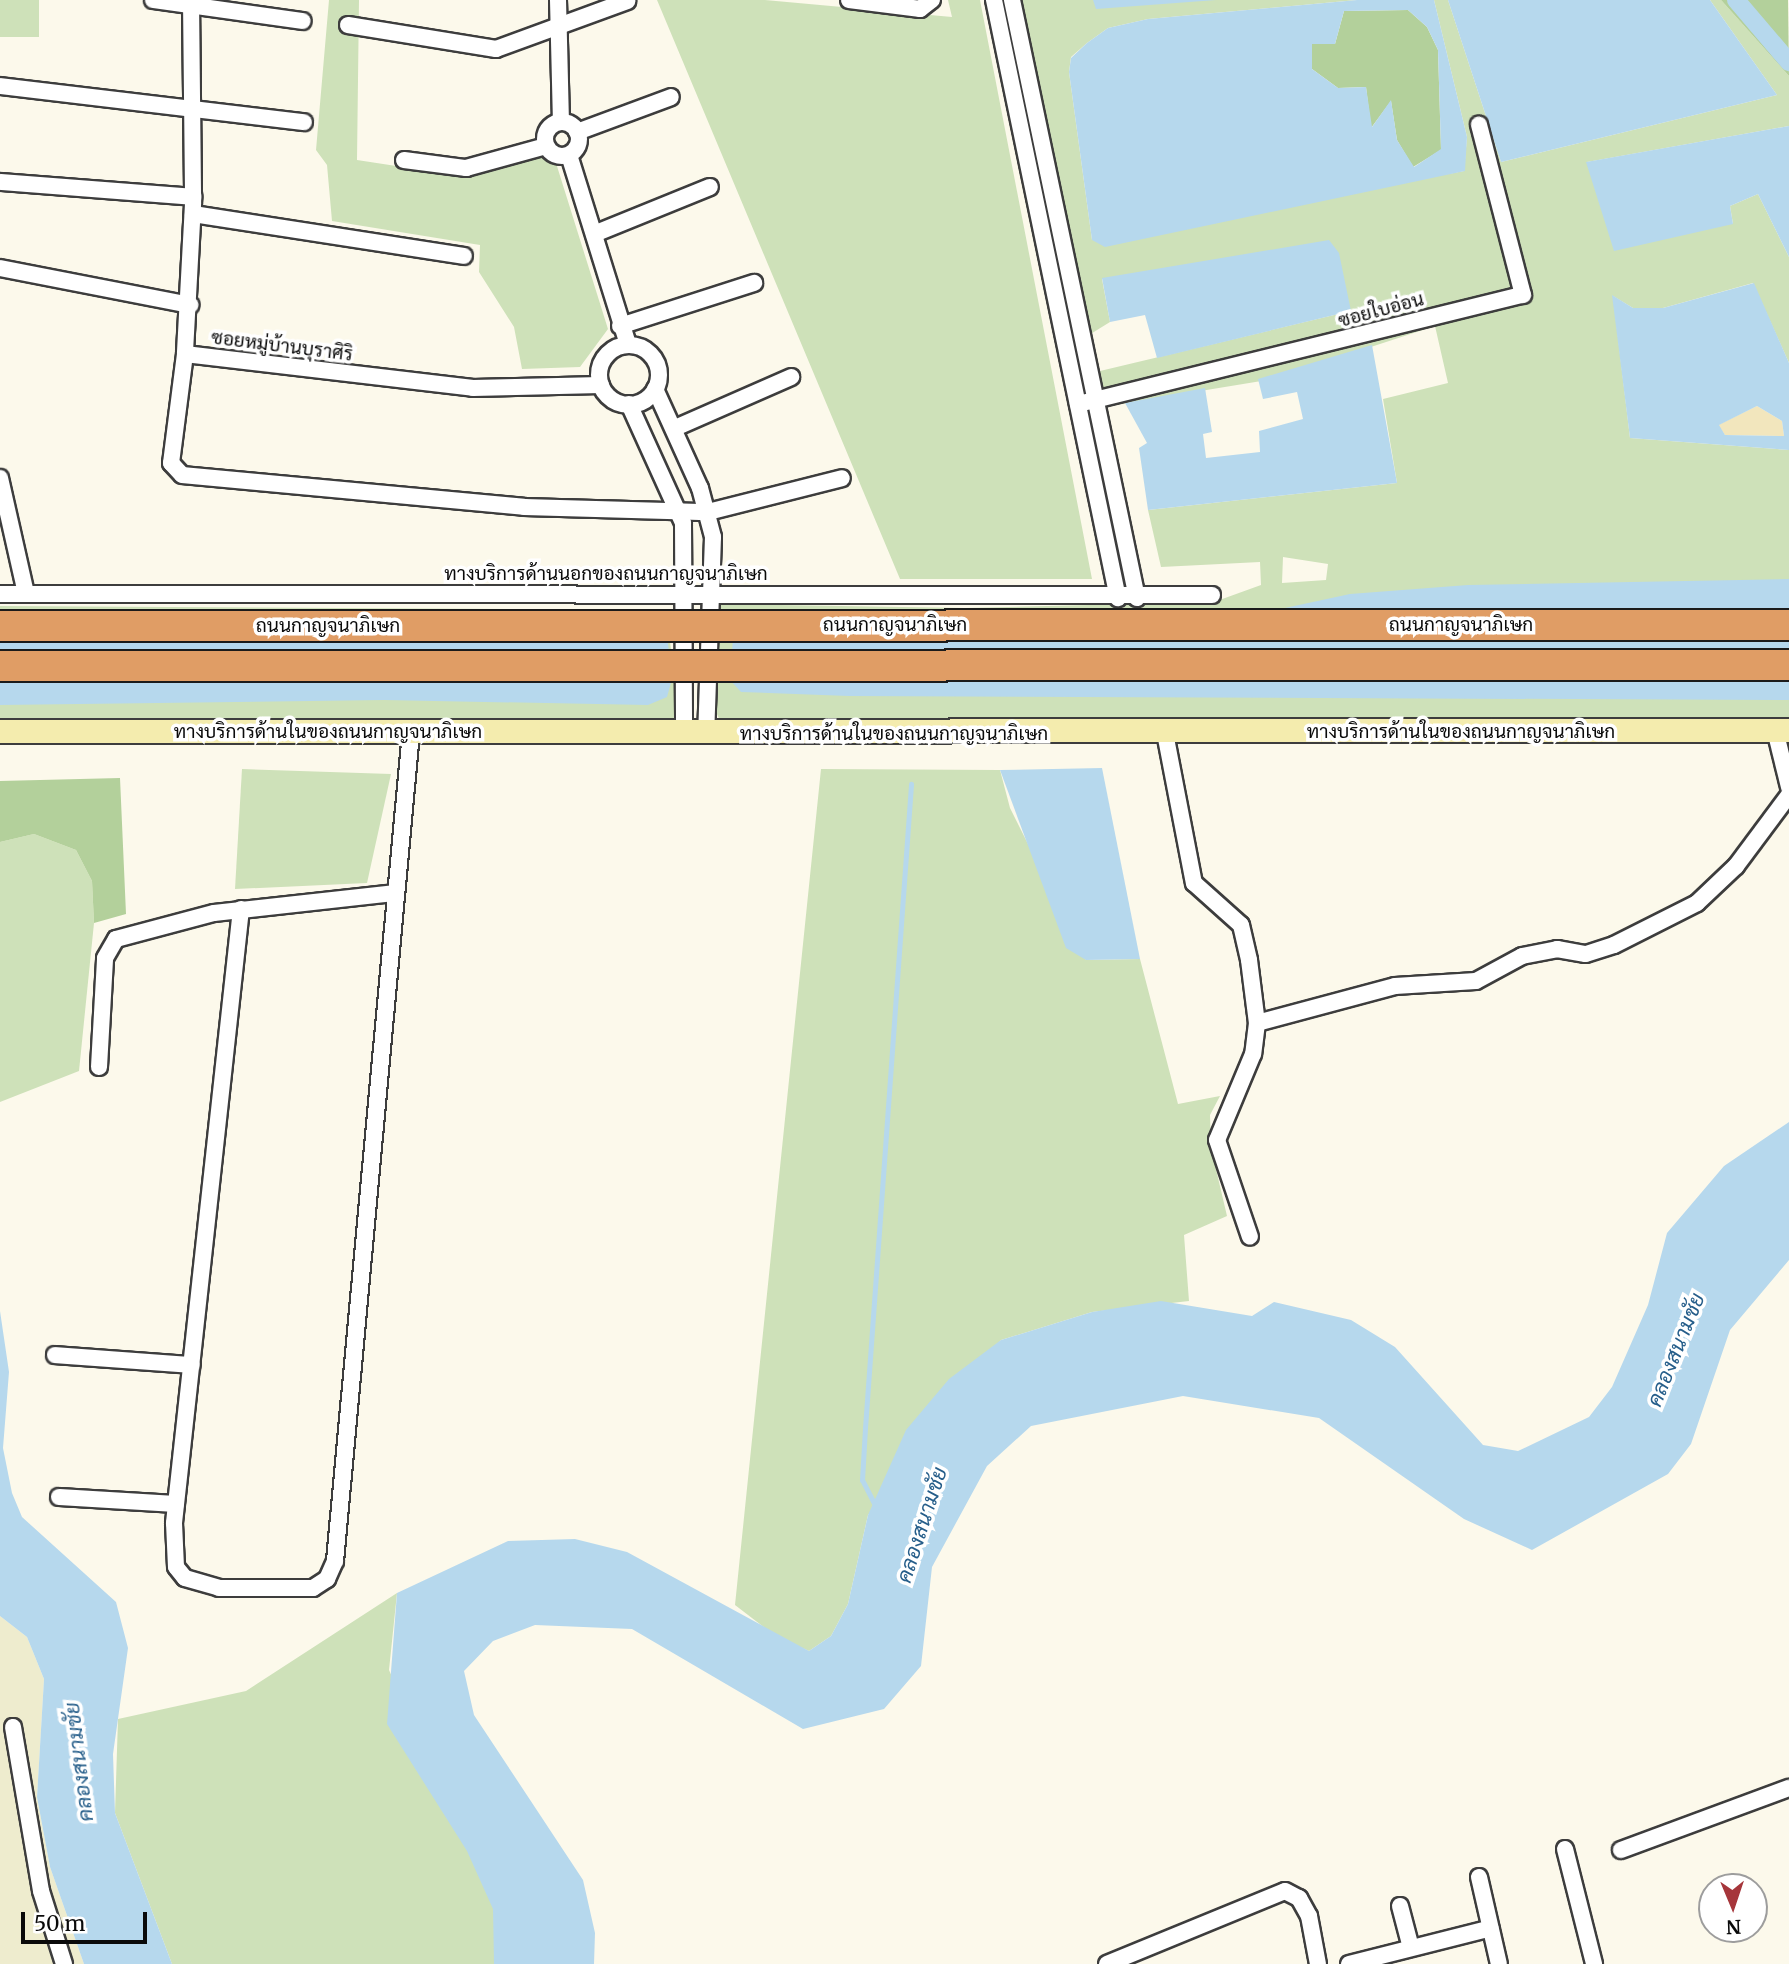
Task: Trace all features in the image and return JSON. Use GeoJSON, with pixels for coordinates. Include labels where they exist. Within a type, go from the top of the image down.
{"type":"FeatureCollection","features":[{"type":"Feature","properties":{"kind":"highway","name":"ถนนกาญจนาภิเษก"},"geometry":{"type":"LineString","coordinates":[[0,626],[1789,625]]}},
{"type":"Feature","properties":{"kind":"highway","name":"ถนนกาญจนาภิเษก"},"geometry":{"type":"LineString","coordinates":[[0,666],[1789,665]]}},
{"type":"Feature","properties":{"kind":"main road","name":"ทางบริการด้านในของถนนกาญจนาภิเษก"},"geometry":{"type":"LineString","coordinates":[[3,731],[695,734],[1782,730]]}},
{"type":"Feature","properties":{"kind":"street"},"geometry":{"type":"LineString","coordinates":[[153,0],[191,3],[303,21]]}},
{"type":"Feature","properties":{"kind":"street"},"geometry":{"type":"LineString","coordinates":[[558,0],[561,122]]}},
{"type":"Feature","properties":{"kind":"street"},"geometry":{"type":"LineString","coordinates":[[849,0],[920,9],[932,0]]}},
{"type":"Feature","properties":{"kind":"street"},"geometry":{"type":"LineString","coordinates":[[995,0],[1032,184],[1137,598]]}},
{"type":"Feature","properties":{"kind":"street"},"geometry":{"type":"LineString","coordinates":[[1012,0],[1049,180],[1118,598]]}},
{"type":"Feature","properties":{"kind":"street"},"geometry":{"type":"LineString","coordinates":[[348,25],[496,49],[627,1]]}},
{"type":"Feature","properties":{"kind":"street","name":"ซอยหมู่บ้านบุราศิริ"},"geometry":{"type":"LineString","coordinates":[[191,3],[193,214],[190,305],[185,354],[473,388],[601,385]]}},
{"type":"Feature","properties":{"kind":"street"},"geometry":{"type":"LineString","coordinates":[[0,86],[304,121]]}},
{"type":"Feature","properties":{"kind":"street"},"geometry":{"type":"LineString","coordinates":[[577,132],[671,97]]}},
{"type":"Feature","properties":{"kind":"street"},"geometry":{"type":"LineString","coordinates":[[561,122],[577,132]]}},
{"type":"Feature","properties":{"kind":"street"},"geometry":{"type":"LineString","coordinates":[[546,146],[546,133],[561,122]]}},
{"type":"Feature","properties":{"kind":"street","name":"ซอยใบอ่อน"},"geometry":{"type":"LineString","coordinates":[[1086,402],[1524,295],[1479,125]]}},
{"type":"Feature","properties":{"kind":"street"},"geometry":{"type":"LineString","coordinates":[[577,132],[569,155],[620,326],[628,345],[654,359],[655,389],[675,428],[708,512],[709,594],[695,734]]}},
{"type":"Feature","properties":{"kind":"street"},"geometry":{"type":"LineString","coordinates":[[404,160],[466,168],[546,146],[569,155]]}},
{"type":"Feature","properties":{"kind":"street"},"geometry":{"type":"LineString","coordinates":[[1032,184],[1049,180]]}},
{"type":"Feature","properties":{"kind":"street"},"geometry":{"type":"LineString","coordinates":[[0,182],[193,197]]}},
{"type":"Feature","properties":{"kind":"street"},"geometry":{"type":"LineString","coordinates":[[594,234],[710,187]]}},
{"type":"Feature","properties":{"kind":"street"},"geometry":{"type":"LineString","coordinates":[[193,214],[464,256]]}},
{"type":"Feature","properties":{"kind":"street"},"geometry":{"type":"LineString","coordinates":[[0,268],[190,305]]}},
{"type":"Feature","properties":{"kind":"street"},"geometry":{"type":"LineString","coordinates":[[620,326],[754,283]]}},
{"type":"Feature","properties":{"kind":"street"},"geometry":{"type":"LineString","coordinates":[[628,345],[602,360],[601,385],[610,398],[629,404],[680,509],[695,734]]}},
{"type":"Feature","properties":{"kind":"street"},"geometry":{"type":"LineString","coordinates":[[185,354],[171,463],[182,475],[524,507],[680,509],[708,512],[842,478]]}},
{"type":"Feature","properties":{"kind":"street"},"geometry":{"type":"LineString","coordinates":[[675,428],[791,377]]}},
{"type":"Feature","properties":{"kind":"street"},"geometry":{"type":"LineString","coordinates":[[629,404],[655,389]]}},
{"type":"Feature","properties":{"kind":"street"},"geometry":{"type":"LineString","coordinates":[[0,478],[26,593]]}},
{"type":"Feature","properties":{"kind":"street","name":"ทางบริการด้านนอกของถนนกาญจนาภิเษก"},"geometry":{"type":"LineString","coordinates":[[0,594],[709,594],[1137,598],[1212,594]]}},
{"type":"Feature","properties":{"kind":"street"},"geometry":{"type":"LineString","coordinates":[[1782,730],[1789,787]]}},
{"type":"Feature","properties":{"kind":"street"},"geometry":{"type":"LineString","coordinates":[[241,909],[176,1504],[176,1567],[201,1584],[313,1588],[327,1579],[335,1562],[411,732]]}},
{"type":"Feature","properties":{"kind":"street"},"geometry":{"type":"LineString","coordinates":[[1165,733],[1190,871],[1201,895],[1241,925],[1257,1023],[1245,1083],[1217,1140],[1250,1237]]}},
{"type":"Feature","properties":{"kind":"street"},"geometry":{"type":"LineString","coordinates":[[1257,1023],[1395,986],[1476,981],[1522,956],[1557,949],[1586,954],[1614,945],[1697,903],[1736,866],[1789,795]]}},
{"type":"Feature","properties":{"kind":"street"},"geometry":{"type":"LineString","coordinates":[[99,1067],[105,958],[116,939],[241,909],[396,893]]}},
{"type":"Feature","properties":{"kind":"street"},"geometry":{"type":"LineString","coordinates":[[55,1355],[192,1365]]}},
{"type":"Feature","properties":{"kind":"street"},"geometry":{"type":"LineString","coordinates":[[59,1497],[176,1504]]}},
{"type":"Feature","properties":{"kind":"street"},"geometry":{"type":"LineString","coordinates":[[13,1727],[41,1891],[64,1964]]}},
{"type":"Feature","properties":{"kind":"street"},"geometry":{"type":"LineString","coordinates":[[1621,1850],[1789,1788]]}},
{"type":"Feature","properties":{"kind":"street"},"geometry":{"type":"LineString","coordinates":[[1565,1849],[1594,1964]]}},
{"type":"Feature","properties":{"kind":"street"},"geometry":{"type":"LineString","coordinates":[[1479,1877],[1499,1964]]}},
{"type":"Feature","properties":{"kind":"street"},"geometry":{"type":"LineString","coordinates":[[1107,1964],[1133,1958],[1285,1891],[1299,1898],[1309,1916],[1318,1964]]}},
{"type":"Feature","properties":{"kind":"street"},"geometry":{"type":"LineString","coordinates":[[1400,1906],[1411,1948]]}},
{"type":"Feature","properties":{"kind":"street"},"geometry":{"type":"LineString","coordinates":[[1349,1964],[1491,1928]]}},
{"type":"Feature","properties":{"kind":"shaded area"},"geometry":{"type":"Polygon","coordinates":[[[0,1616],[27,1637],[44,1679],[37,1797],[50,1867],[84,1964],[0,1964],[0,1616]]]}},
{"type":"Feature","properties":{"kind":"green space"},"geometry":{"type":"Polygon","coordinates":[[[0,0],[39,0],[39,37],[0,37],[0,0]]]}},
{"type":"Feature","properties":{"kind":"green space"},"geometry":{"type":"Polygon","coordinates":[[[329,0],[359,0],[357,160],[455,175],[541,156],[556,163],[608,329],[580,367],[522,369],[514,327],[479,272],[480,245],[332,221],[327,165],[316,150],[329,0]]]}},
{"type":"Feature","properties":{"kind":"green space"},"geometry":{"type":"Polygon","coordinates":[[[657,0],[765,0],[952,17],[948,0],[980,0],[1092,579],[900,579],[657,0]]]}},
{"type":"Feature","properties":{"kind":"green space"},"geometry":{"type":"Polygon","coordinates":[[[1019,0],[1357,0],[1148,19],[1108,28],[1071,57],[1069,72],[1092,240],[1464,171],[1467,137],[1434,0],[1448,0],[1501,162],[1777,95],[1710,0],[1721,0],[1789,76],[1789,126],[1587,162],[1733,224],[1730,206],[1758,194],[1789,257],[1789,363],[1753,283],[1663,308],[1633,308],[1613,296],[1630,438],[1789,450],[1789,722],[720,721],[714,707],[719,604],[965,608],[1214,602],[1261,585],[1260,562],[1161,567],[1148,510],[1397,483],[1383,399],[1448,383],[1435,326],[1273,379],[1103,407],[1100,371],[1351,311],[1102,279],[1110,322],[1089,335],[1019,0]],[[1283,557],[1282,583],[1326,580],[1328,564],[1283,557]]]}},
{"type":"Feature","properties":{"kind":"green space"},"geometry":{"type":"Polygon","coordinates":[[[1721,0],[1788,0],[1789,76],[1721,0]]]}},
{"type":"Feature","properties":{"kind":"green space"},"geometry":{"type":"Polygon","coordinates":[[[1408,10],[1427,27],[1438,50],[1441,150],[1413,167],[1397,140],[1391,101],[1371,128],[1366,87],[1338,88],[1312,69],[1312,43],[1335,44],[1344,11],[1408,10]]]}},
{"type":"Feature","properties":{"kind":"green space"},"geometry":{"type":"Polygon","coordinates":[[[0,606],[667,610],[677,711],[674,723],[0,722],[0,606]]]}},
{"type":"Feature","properties":{"kind":"green space"},"geometry":{"type":"Polygon","coordinates":[[[242,769],[391,774],[367,883],[235,889],[242,769]]]}},
{"type":"Feature","properties":{"kind":"green space"},"geometry":{"type":"Polygon","coordinates":[[[821,769],[1000,770],[1010,808],[1086,960],[1140,959],[1178,1104],[1220,1096],[1210,1115],[1211,1148],[1227,1216],[1184,1235],[1189,1301],[1092,1312],[1001,1340],[868,1515],[848,1604],[831,1636],[809,1651],[774,1635],[735,1605],[821,769]]]}},
{"type":"Feature","properties":{"kind":"green space"},"geometry":{"type":"Polygon","coordinates":[[[120,778],[126,914],[94,923],[92,881],[76,850],[34,834],[0,842],[0,781],[120,778]]]}},
{"type":"Feature","properties":{"kind":"green space"},"geometry":{"type":"Polygon","coordinates":[[[34,834],[76,850],[92,881],[94,923],[79,1071],[0,1102],[0,842],[34,834]]]}},
{"type":"Feature","properties":{"kind":"green space"},"geometry":{"type":"Polygon","coordinates":[[[397,1593],[389,1670],[494,1909],[494,1964],[172,1964],[115,1813],[118,1719],[246,1691],[397,1593]]]}},
{"type":"Feature","properties":{"kind":"sand"},"geometry":{"type":"Polygon","coordinates":[[[1757,406],[1782,421],[1784,436],[1725,435],[1718,425],[1757,406]]]}},
{"type":"Feature","properties":{"kind":"water"},"geometry":{"type":"Polygon","coordinates":[[[1093,0],[1216,0],[1096,9],[1093,0]]]}},
{"type":"Feature","properties":{"kind":"water"},"geometry":{"type":"Polygon","coordinates":[[[1357,0],[1434,0],[1467,137],[1465,171],[1105,247],[1092,240],[1069,72],[1071,58],[1108,28],[1148,19],[1357,0]],[[1408,10],[1344,11],[1335,44],[1312,44],[1312,69],[1338,88],[1366,87],[1372,127],[1391,100],[1397,140],[1414,167],[1441,149],[1438,50],[1427,27],[1408,10]]]}},
{"type":"Feature","properties":{"kind":"water"},"geometry":{"type":"Polygon","coordinates":[[[1448,0],[1710,0],[1777,95],[1501,162],[1448,0]]]}},
{"type":"Feature","properties":{"kind":"water"},"geometry":{"type":"Polygon","coordinates":[[[1789,126],[1789,257],[1758,194],[1730,206],[1733,224],[1614,251],[1586,162],[1789,126]]]}},
{"type":"Feature","properties":{"kind":"water"},"geometry":{"type":"Polygon","coordinates":[[[1329,240],[1339,253],[1351,311],[1157,358],[1145,315],[1110,322],[1102,278],[1329,240]]]}},
{"type":"Feature","properties":{"kind":"water"},"geometry":{"type":"Polygon","coordinates":[[[1754,283],[1789,363],[1789,450],[1630,438],[1612,295],[1633,308],[1663,308],[1754,283]],[[1757,406],[1719,425],[1725,435],[1784,436],[1782,421],[1757,406]]]}},
{"type":"Feature","properties":{"kind":"water"},"geometry":{"type":"Polygon","coordinates":[[[1372,345],[1397,483],[1148,510],[1139,448],[1147,443],[1125,403],[1205,388],[1212,432],[1203,434],[1206,458],[1260,452],[1259,431],[1303,419],[1297,392],[1263,399],[1258,379],[1372,345]]]}},
{"type":"Feature","properties":{"kind":"water"},"geometry":{"type":"Polygon","coordinates":[[[1789,579],[1789,700],[849,696],[741,692],[730,680],[735,610],[1248,616],[1350,594],[1468,585],[1789,579]]]}},
{"type":"Feature","properties":{"kind":"water"},"geometry":{"type":"Polygon","coordinates":[[[647,616],[668,643],[672,679],[667,697],[648,705],[384,700],[0,705],[0,618],[647,616]]]}},
{"type":"Feature","properties":{"kind":"water"},"geometry":{"type":"Polygon","coordinates":[[[1102,768],[1140,959],[1086,960],[1066,948],[1000,770],[1102,768]]]}},
{"type":"Feature","properties":{"kind":"water","name":"คลองสนามชัย"},"geometry":{"type":"Polygon","coordinates":[[[1789,1122],[1789,1260],[1730,1330],[1691,1444],[1668,1474],[1532,1550],[1464,1519],[1319,1418],[1183,1396],[1031,1426],[987,1466],[932,1567],[921,1666],[884,1709],[803,1729],[632,1629],[535,1625],[493,1641],[464,1671],[474,1715],[583,1880],[595,1933],[594,1964],[494,1964],[493,1909],[467,1851],[387,1724],[397,1593],[508,1541],[575,1539],[627,1552],[809,1651],[831,1636],[848,1604],[868,1515],[906,1430],[949,1379],[1001,1340],[1092,1312],[1161,1301],[1252,1316],[1274,1302],[1351,1320],[1395,1347],[1483,1445],[1518,1451],[1589,1417],[1612,1387],[1648,1305],[1667,1233],[1724,1166],[1789,1122]]]}},
{"type":"Feature","properties":{"kind":"water","name":"คลองสนามชัย"},"geometry":{"type":"Polygon","coordinates":[[[0,1311],[9,1372],[3,1448],[12,1493],[22,1517],[116,1602],[128,1648],[113,1754],[115,1813],[172,1964],[84,1964],[50,1867],[37,1797],[44,1679],[27,1637],[0,1616],[0,1311]]]}},
{"type":"Feature","properties":{"kind":"waterway"},"geometry":{"type":"LineString","coordinates":[[1736,0],[1789,62]]}},
{"type":"Feature","properties":{"kind":"waterway"},"geometry":{"type":"LineString","coordinates":[[876,1507],[862,1480],[911,784]]}}]}
